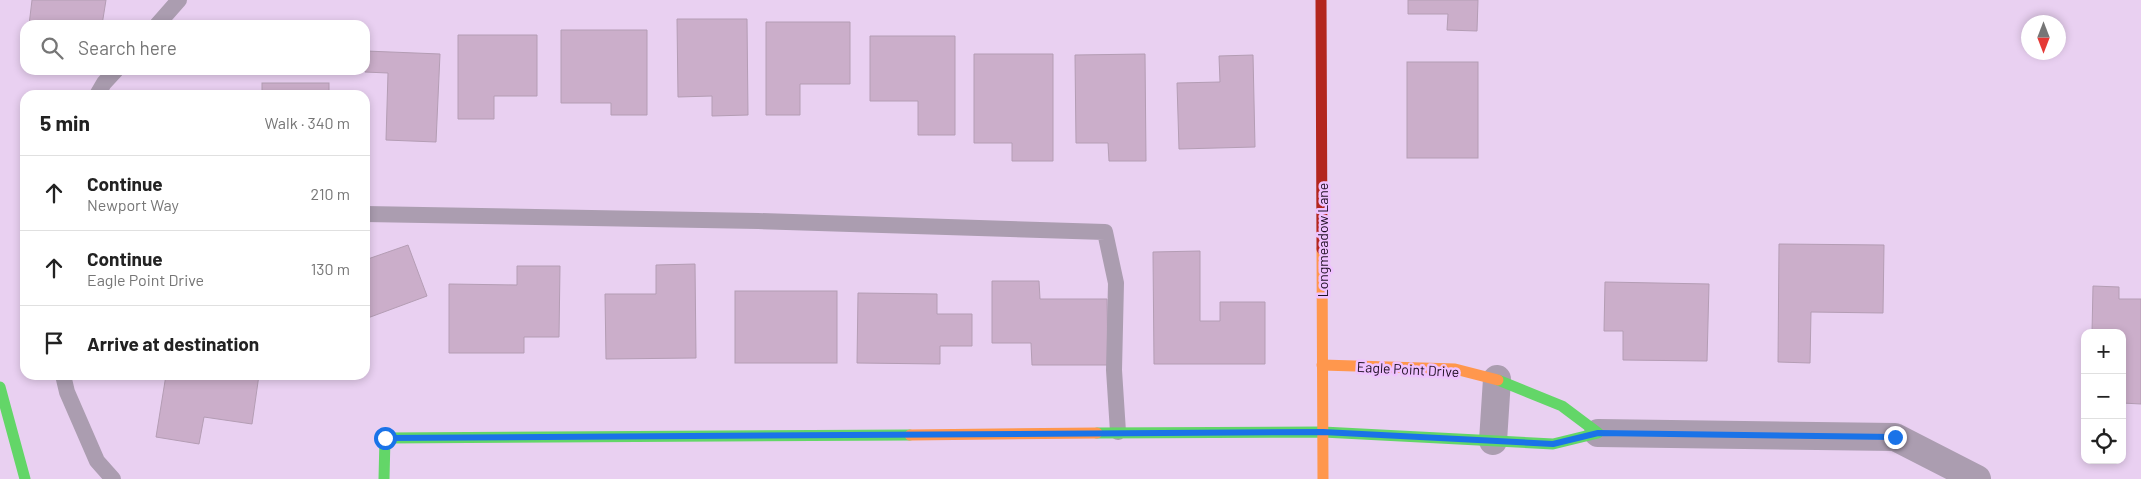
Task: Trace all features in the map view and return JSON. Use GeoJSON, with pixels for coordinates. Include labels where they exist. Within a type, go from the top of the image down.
{"type":"FeatureCollection","features":[{"type":"Feature","properties":{"kind":"street","name":"Longmeadow Lane"},"geometry":{"type":"LineString","coordinates":[[1321,0],[1323,479]]}},
{"type":"Feature","properties":{"kind":"street","name":"Eagle Point Drive"},"geometry":{"type":"LineString","coordinates":[[1322,365],[1455,369],[1497,379],[1562,406],[1598,433]]}},
{"type":"Feature","properties":{"kind":"street"},"geometry":{"type":"LineString","coordinates":[[1492,441],[1497,379]]}},
{"type":"Feature","properties":{"kind":"street"},"geometry":{"type":"LineString","coordinates":[[0,387],[24,479]]}},
{"type":"Feature","properties":{"kind":"street"},"geometry":{"type":"LineString","coordinates":[[384,479],[385,438],[1118,432],[1323,432],[1553,444],[1598,433],[1895,437],[1977,479]]}},
{"type":"Feature","properties":{"kind":"lane"},"geometry":{"type":"LineString","coordinates":[[161,20],[179,0]]}},
{"type":"Feature","properties":{"kind":"lane"},"geometry":{"type":"LineString","coordinates":[[100,90],[111,75]]}},
{"type":"Feature","properties":{"kind":"lane"},"geometry":{"type":"LineString","coordinates":[[370,214],[738,220],[1105,232],[1116,283],[1114,370],[1118,432]]}},
{"type":"Feature","properties":{"kind":"lane"},"geometry":{"type":"LineString","coordinates":[[64,380],[67,392],[97,461],[113,479]]}},
{"type":"Feature","properties":{"kind":"building"},"geometry":{"type":"Polygon","coordinates":[[[32,0],[106,0],[103,20],[30,20],[32,0]]]}},
{"type":"Feature","properties":{"kind":"building"},"geometry":{"type":"Polygon","coordinates":[[[1408,0],[1478,0],[1477,31],[1447,30],[1448,14],[1408,14],[1408,0]]]}},
{"type":"Feature","properties":{"kind":"building"},"geometry":{"type":"Polygon","coordinates":[[[677,19],[747,19],[748,115],[712,116],[712,96],[678,97],[677,19]]]}},
{"type":"Feature","properties":{"kind":"building"},"geometry":{"type":"Polygon","coordinates":[[[766,22],[850,22],[850,84],[800,84],[800,115],[766,115],[766,22]]]}},
{"type":"Feature","properties":{"kind":"building"},"geometry":{"type":"Polygon","coordinates":[[[561,30],[647,30],[647,115],[611,115],[611,103],[561,103],[561,30]]]}},
{"type":"Feature","properties":{"kind":"building"},"geometry":{"type":"Polygon","coordinates":[[[458,35],[537,35],[537,96],[494,96],[494,119],[458,119],[458,35]]]}},
{"type":"Feature","properties":{"kind":"building"},"geometry":{"type":"Polygon","coordinates":[[[870,36],[955,36],[955,135],[918,135],[918,101],[870,101],[870,36]]]}},
{"type":"Feature","properties":{"kind":"building"},"geometry":{"type":"Polygon","coordinates":[[[370,51],[440,54],[436,142],[386,140],[388,73],[370,72],[370,51]]]}},
{"type":"Feature","properties":{"kind":"building"},"geometry":{"type":"Polygon","coordinates":[[[974,54],[1053,54],[1053,161],[1012,161],[1012,143],[974,143],[974,54]]]}},
{"type":"Feature","properties":{"kind":"building"},"geometry":{"type":"Polygon","coordinates":[[[1145,54],[1146,161],[1109,161],[1108,143],[1076,143],[1075,55],[1145,54]]]}},
{"type":"Feature","properties":{"kind":"building"},"geometry":{"type":"Polygon","coordinates":[[[1253,55],[1255,147],[1179,149],[1177,83],[1220,82],[1219,56],[1253,55]]]}},
{"type":"Feature","properties":{"kind":"building"},"geometry":{"type":"Polygon","coordinates":[[[1407,62],[1478,62],[1478,158],[1407,158],[1407,62]]]}},
{"type":"Feature","properties":{"kind":"building"},"geometry":{"type":"Polygon","coordinates":[[[262,83],[329,83],[329,90],[262,90],[262,83]]]}},
{"type":"Feature","properties":{"kind":"building"},"geometry":{"type":"Polygon","coordinates":[[[1779,244],[1884,245],[1883,313],[1811,312],[1810,363],[1778,362],[1779,244]]]}},
{"type":"Feature","properties":{"kind":"building"},"geometry":{"type":"Polygon","coordinates":[[[408,245],[427,296],[370,317],[370,258],[408,245]]]}},
{"type":"Feature","properties":{"kind":"building"},"geometry":{"type":"Polygon","coordinates":[[[1200,251],[1200,321],[1220,321],[1220,302],[1265,302],[1265,364],[1154,364],[1153,252],[1200,251]]]}},
{"type":"Feature","properties":{"kind":"building"},"geometry":{"type":"Polygon","coordinates":[[[695,264],[696,358],[606,359],[605,294],[656,294],[656,265],[695,264]]]}},
{"type":"Feature","properties":{"kind":"building"},"geometry":{"type":"Polygon","coordinates":[[[517,266],[560,266],[559,337],[524,337],[524,353],[449,353],[449,284],[517,285],[517,266]]]}},
{"type":"Feature","properties":{"kind":"building"},"geometry":{"type":"Polygon","coordinates":[[[992,281],[1039,281],[1040,299],[1107,299],[1108,365],[1032,365],[1031,343],[992,343],[992,281]]]}},
{"type":"Feature","properties":{"kind":"building"},"geometry":{"type":"Polygon","coordinates":[[[1605,282],[1709,284],[1707,361],[1623,360],[1623,331],[1604,331],[1605,282]]]}},
{"type":"Feature","properties":{"kind":"building"},"geometry":{"type":"Polygon","coordinates":[[[2093,286],[2119,287],[2119,299],[2141,299],[2141,404],[2126,403],[2126,329],[2092,329],[2093,286]]]}},
{"type":"Feature","properties":{"kind":"building"},"geometry":{"type":"Polygon","coordinates":[[[735,291],[837,291],[837,363],[735,363],[735,291]]]}},
{"type":"Feature","properties":{"kind":"building"},"geometry":{"type":"Polygon","coordinates":[[[858,293],[937,294],[937,314],[972,314],[972,346],[940,346],[940,364],[857,363],[858,293]]]}},
{"type":"Feature","properties":{"kind":"building"},"geometry":{"type":"Polygon","coordinates":[[[165,380],[258,380],[252,424],[204,417],[199,444],[156,437],[165,380]]]}},
{"type":"Feature","properties":{"kind":"traffic: fast"},"geometry":{"type":"LineString","coordinates":[[1097,433],[1323,432],[1553,444],[1598,433],[1562,406],[1498,380]]}},
{"type":"Feature","properties":{"kind":"traffic: fast"},"geometry":{"type":"LineString","coordinates":[[0,387],[25,479]]}},
{"type":"Feature","properties":{"kind":"traffic: fast"},"geometry":{"type":"LineString","coordinates":[[384,479],[385,438],[910,435]]}},
{"type":"Feature","properties":{"kind":"traffic: slow"},"geometry":{"type":"LineString","coordinates":[[1322,249],[1323,479]]}},
{"type":"Feature","properties":{"kind":"traffic: slow"},"geometry":{"type":"LineString","coordinates":[[1322,365],[1455,369],[1498,380]]}},
{"type":"Feature","properties":{"kind":"traffic: slow"},"geometry":{"type":"LineString","coordinates":[[910,435],[1097,433]]}},
{"type":"Feature","properties":{"kind":"traffic: jam"},"geometry":{"type":"LineString","coordinates":[[1321,0],[1322,249]]}},
{"type":"Feature","properties":{"kind":"route"},"geometry":{"type":"LineString","coordinates":[[385,438],[1323,432],[1553,444],[1598,433],[1895,437]]}}]}
